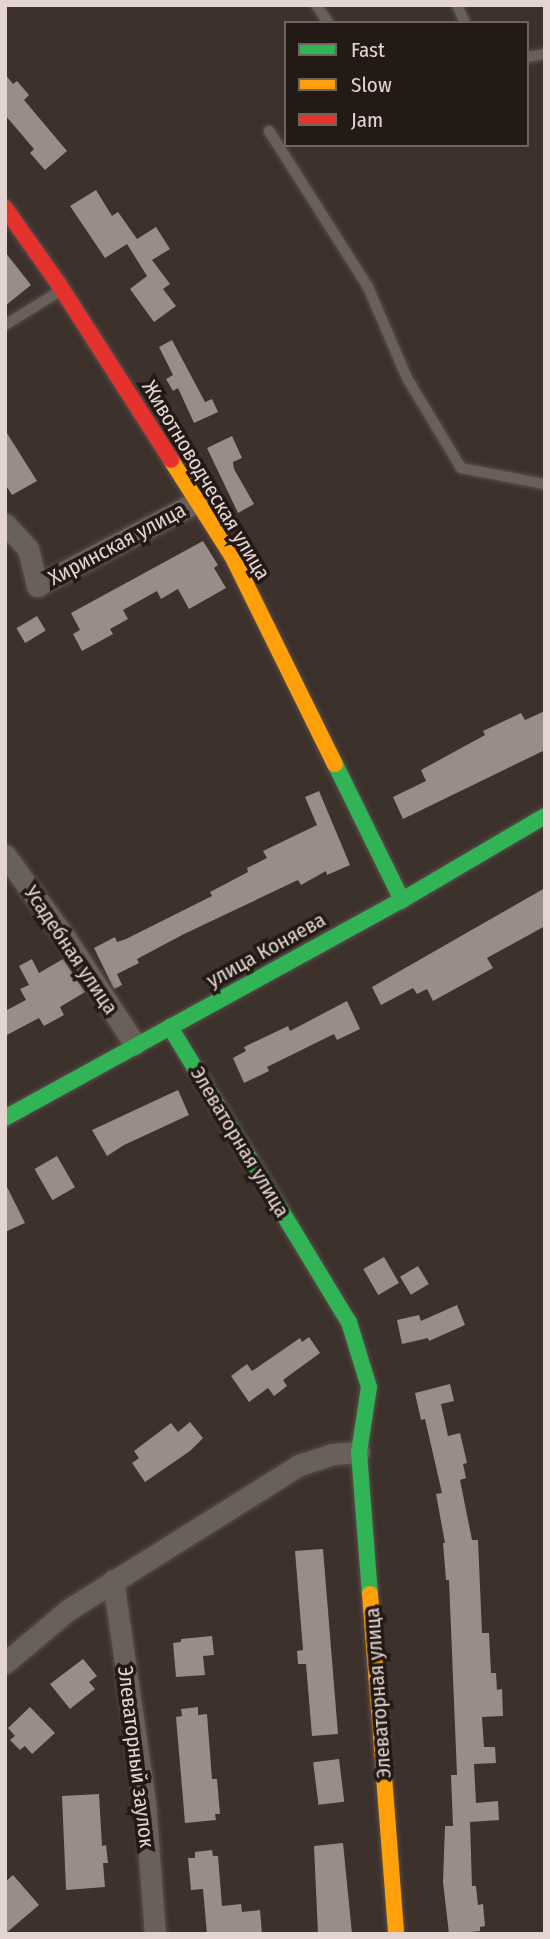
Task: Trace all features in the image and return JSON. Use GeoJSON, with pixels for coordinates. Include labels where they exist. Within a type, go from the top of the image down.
{"type":"FeatureCollection","features":[{"type":"Feature","properties":{"kind":"street","name":"Животноводческая улица"},"geometry":{"type":"LineString","coordinates":[[5,208],[62,290],[232,556],[402,900]]}},
{"type":"Feature","properties":{"kind":"street","name":"Хиринская улица"},"geometry":{"type":"LineString","coordinates":[[5,524],[28,549],[37,586],[198,501]]}},
{"type":"Feature","properties":{"kind":"street","name":"улица Коняева"},"geometry":{"type":"LineString","coordinates":[[5,1118],[402,900],[545,816]]}},
{"type":"Feature","properties":{"kind":"street","name":"Усадебная улица"},"geometry":{"type":"LineString","coordinates":[[5,855],[66,939],[135,1045]]}},
{"type":"Feature","properties":{"kind":"street","name":"Элеваторная улица"},"geometry":{"type":"LineString","coordinates":[[170,1027],[349,1322],[369,1387],[359,1452],[396,1934]]}},
{"type":"Feature","properties":{"kind":"street"},"geometry":{"type":"LineString","coordinates":[[5,1663],[68,1610],[299,1465],[332,1454],[359,1452]]}},
{"type":"Feature","properties":{"kind":"street","name":"Элеваторный заулок"},"geometry":{"type":"LineString","coordinates":[[113,1580],[145,1802],[155,1934]]}},
{"type":"Feature","properties":{"kind":"lane"},"geometry":{"type":"LineString","coordinates":[[316,5],[327,21]]}},
{"type":"Feature","properties":{"kind":"lane"},"geometry":{"type":"LineString","coordinates":[[457,5],[464,21]]}},
{"type":"Feature","properties":{"kind":"lane"},"geometry":{"type":"LineString","coordinates":[[269,131],[368,288],[407,378],[461,468],[545,484]]}},
{"type":"Feature","properties":{"kind":"lane"},"geometry":{"type":"LineString","coordinates":[[5,325],[62,290]]}},
{"type":"Feature","properties":{"kind":"building"},"geometry":{"type":"Polygon","coordinates":[[[5,74],[13,84],[17,81],[29,95],[24,100],[67,151],[45,170],[30,153],[34,149],[5,115],[5,74]]]}},
{"type":"Feature","properties":{"kind":"building"},"geometry":{"type":"Polygon","coordinates":[[[96,190],[112,216],[118,212],[137,239],[156,227],[170,249],[152,260],[170,284],[163,289],[176,306],[154,322],[130,289],[147,276],[127,244],[105,258],[70,206],[96,190]]]}},
{"type":"Feature","properties":{"kind":"building"},"geometry":{"type":"Polygon","coordinates":[[[5,252],[31,285],[5,306],[5,252]]]}},
{"type":"Feature","properties":{"kind":"building"},"geometry":{"type":"Polygon","coordinates":[[[172,340],[205,402],[212,399],[218,412],[194,423],[178,388],[173,391],[166,379],[173,375],[159,347],[172,340]]]}},
{"type":"Feature","properties":{"kind":"building"},"geometry":{"type":"Polygon","coordinates":[[[5,430],[37,481],[12,495],[5,484],[5,430]]]}},
{"type":"Feature","properties":{"kind":"building"},"geometry":{"type":"Polygon","coordinates":[[[232,436],[242,458],[233,462],[234,469],[254,504],[238,513],[207,448],[232,436]]]}},
{"type":"Feature","properties":{"kind":"building"},"geometry":{"type":"Polygon","coordinates":[[[203,541],[218,565],[214,568],[226,588],[189,609],[178,589],[161,599],[157,591],[123,610],[128,619],[110,629],[113,634],[82,651],[73,634],[80,630],[71,613],[203,541]]]}},
{"type":"Feature","properties":{"kind":"building"},"geometry":{"type":"Polygon","coordinates":[[[37,616],[46,631],[25,643],[16,628],[37,616]]]}},
{"type":"Feature","properties":{"kind":"building"},"geometry":{"type":"Polygon","coordinates":[[[545,711],[545,750],[403,819],[393,797],[426,781],[421,770],[485,735],[483,731],[521,713],[525,720],[545,711]]]}},
{"type":"Feature","properties":{"kind":"building"},"geometry":{"type":"Polygon","coordinates":[[[319,791],[350,865],[327,875],[326,871],[301,885],[298,880],[184,934],[137,959],[139,963],[117,974],[122,985],[114,989],[94,948],[115,937],[117,942],[126,939],[212,896],[210,892],[248,872],[247,868],[267,858],[263,851],[317,825],[305,797],[319,791]]]}},
{"type":"Feature","properties":{"kind":"building"},"geometry":{"type":"Polygon","coordinates":[[[545,888],[545,926],[487,958],[493,968],[433,1001],[427,989],[417,994],[413,988],[381,1005],[372,987],[545,888]]]}},
{"type":"Feature","properties":{"kind":"building"},"geometry":{"type":"Polygon","coordinates":[[[32,959],[39,973],[63,959],[85,992],[60,1007],[64,1015],[44,1026],[39,1018],[5,1036],[5,1011],[26,1000],[20,989],[29,985],[19,966],[32,959]]]}},
{"type":"Feature","properties":{"kind":"building"},"geometry":{"type":"Polygon","coordinates":[[[347,1001],[360,1029],[337,1040],[334,1034],[267,1067],[269,1071],[244,1083],[233,1058],[246,1051],[244,1047],[288,1026],[290,1031],[347,1001]]]}},
{"type":"Feature","properties":{"kind":"building"},"geometry":{"type":"Polygon","coordinates":[[[178,1090],[189,1115],[124,1145],[107,1156],[92,1130],[178,1090]]]}},
{"type":"Feature","properties":{"kind":"building"},"geometry":{"type":"Polygon","coordinates":[[[57,1156],[75,1187],[52,1200],[34,1169],[57,1156]]]}},
{"type":"Feature","properties":{"kind":"building"},"geometry":{"type":"Polygon","coordinates":[[[5,1183],[25,1223],[5,1232],[5,1183]]]}},
{"type":"Feature","properties":{"kind":"building"},"geometry":{"type":"Polygon","coordinates":[[[384,1257],[399,1283],[378,1295],[363,1269],[384,1257]]]}},
{"type":"Feature","properties":{"kind":"building"},"geometry":{"type":"Polygon","coordinates":[[[418,1266],[429,1284],[411,1295],[400,1277],[418,1266]]]}},
{"type":"Feature","properties":{"kind":"building"},"geometry":{"type":"Polygon","coordinates":[[[457,1305],[465,1325],[429,1341],[428,1338],[402,1344],[397,1320],[419,1315],[421,1321],[457,1305]]]}},
{"type":"Feature","properties":{"kind":"building"},"geometry":{"type":"Polygon","coordinates":[[[309,1337],[320,1353],[283,1380],[287,1386],[274,1396],[268,1388],[249,1402],[231,1376],[247,1364],[252,1371],[300,1338],[302,1342],[309,1337]]]}},
{"type":"Feature","properties":{"kind":"building"},"geometry":{"type":"Polygon","coordinates":[[[450,1384],[454,1401],[441,1404],[448,1436],[460,1433],[467,1463],[463,1464],[466,1478],[460,1480],[472,1540],[478,1540],[482,1633],[489,1633],[491,1673],[496,1673],[497,1690],[502,1689],[503,1716],[482,1717],[484,1747],[495,1747],[496,1763],[474,1764],[476,1803],[498,1801],[499,1820],[470,1822],[472,1886],[476,1886],[478,1905],[483,1904],[485,1926],[480,1927],[480,1931],[449,1934],[443,1882],[445,1826],[453,1826],[451,1775],[457,1775],[449,1580],[446,1580],[445,1543],[436,1494],[442,1493],[425,1419],[421,1420],[415,1393],[450,1384]]]}},
{"type":"Feature","properties":{"kind":"building"},"geometry":{"type":"Polygon","coordinates":[[[190,1422],[203,1438],[190,1451],[145,1482],[132,1463],[139,1458],[134,1451],[171,1423],[178,1432],[190,1422]]]}},
{"type":"Feature","properties":{"kind":"building"},"geometry":{"type":"Polygon","coordinates":[[[323,1549],[338,1734],[312,1736],[306,1664],[298,1664],[297,1651],[303,1650],[295,1551],[323,1549]]]}},
{"type":"Feature","properties":{"kind":"building"},"geometry":{"type":"Polygon","coordinates":[[[212,1636],[214,1655],[203,1656],[205,1675],[176,1677],[173,1643],[181,1642],[181,1639],[212,1636]]]}},
{"type":"Feature","properties":{"kind":"building"},"geometry":{"type":"Polygon","coordinates":[[[83,1659],[97,1676],[89,1682],[95,1689],[70,1709],[50,1684],[83,1659]]]}},
{"type":"Feature","properties":{"kind":"building"},"geometry":{"type":"Polygon","coordinates":[[[30,1707],[55,1733],[32,1754],[25,1746],[20,1750],[10,1740],[15,1736],[8,1728],[30,1707]]]}},
{"type":"Feature","properties":{"kind":"building"},"geometry":{"type":"Polygon","coordinates":[[[198,1707],[198,1715],[207,1714],[212,1779],[217,1779],[220,1814],[215,1814],[216,1820],[185,1823],[176,1717],[182,1716],[181,1709],[198,1707]]]}},
{"type":"Feature","properties":{"kind":"building"},"geometry":{"type":"Polygon","coordinates":[[[339,1759],[344,1802],[318,1805],[313,1762],[339,1759]]]}},
{"type":"Feature","properties":{"kind":"building"},"geometry":{"type":"Polygon","coordinates":[[[99,1794],[102,1846],[106,1845],[108,1863],[103,1863],[105,1887],[66,1890],[62,1796],[99,1794]]]}},
{"type":"Feature","properties":{"kind":"building"},"geometry":{"type":"Polygon","coordinates":[[[343,1843],[352,1934],[318,1934],[314,1846],[343,1843]]]}},
{"type":"Feature","properties":{"kind":"building"},"geometry":{"type":"Polygon","coordinates":[[[212,1850],[213,1856],[218,1856],[222,1906],[241,1904],[242,1912],[260,1910],[262,1934],[207,1934],[203,1889],[191,1890],[188,1858],[195,1858],[195,1852],[212,1850]]]}},
{"type":"Feature","properties":{"kind":"building"},"geometry":{"type":"Polygon","coordinates":[[[13,1875],[39,1905],[5,1934],[5,1882],[13,1875]]]}},
{"type":"Feature","properties":{"kind":"traffic: fast"},"geometry":{"type":"LineString","coordinates":[[335,764],[402,900]]}},
{"type":"Feature","properties":{"kind":"traffic: fast"},"geometry":{"type":"LineString","coordinates":[[5,1118],[402,900],[545,816]]}},
{"type":"Feature","properties":{"kind":"traffic: fast"},"geometry":{"type":"LineString","coordinates":[[170,1027],[349,1322],[369,1387],[359,1452],[370,1594]]}},
{"type":"Feature","properties":{"kind":"traffic: slow"},"geometry":{"type":"LineString","coordinates":[[171,460],[232,556],[335,764]]}},
{"type":"Feature","properties":{"kind":"traffic: slow"},"geometry":{"type":"LineString","coordinates":[[370,1594],[396,1934]]}},
{"type":"Feature","properties":{"kind":"traffic: jam"},"geometry":{"type":"LineString","coordinates":[[5,208],[58,283],[171,460]]}}]}
